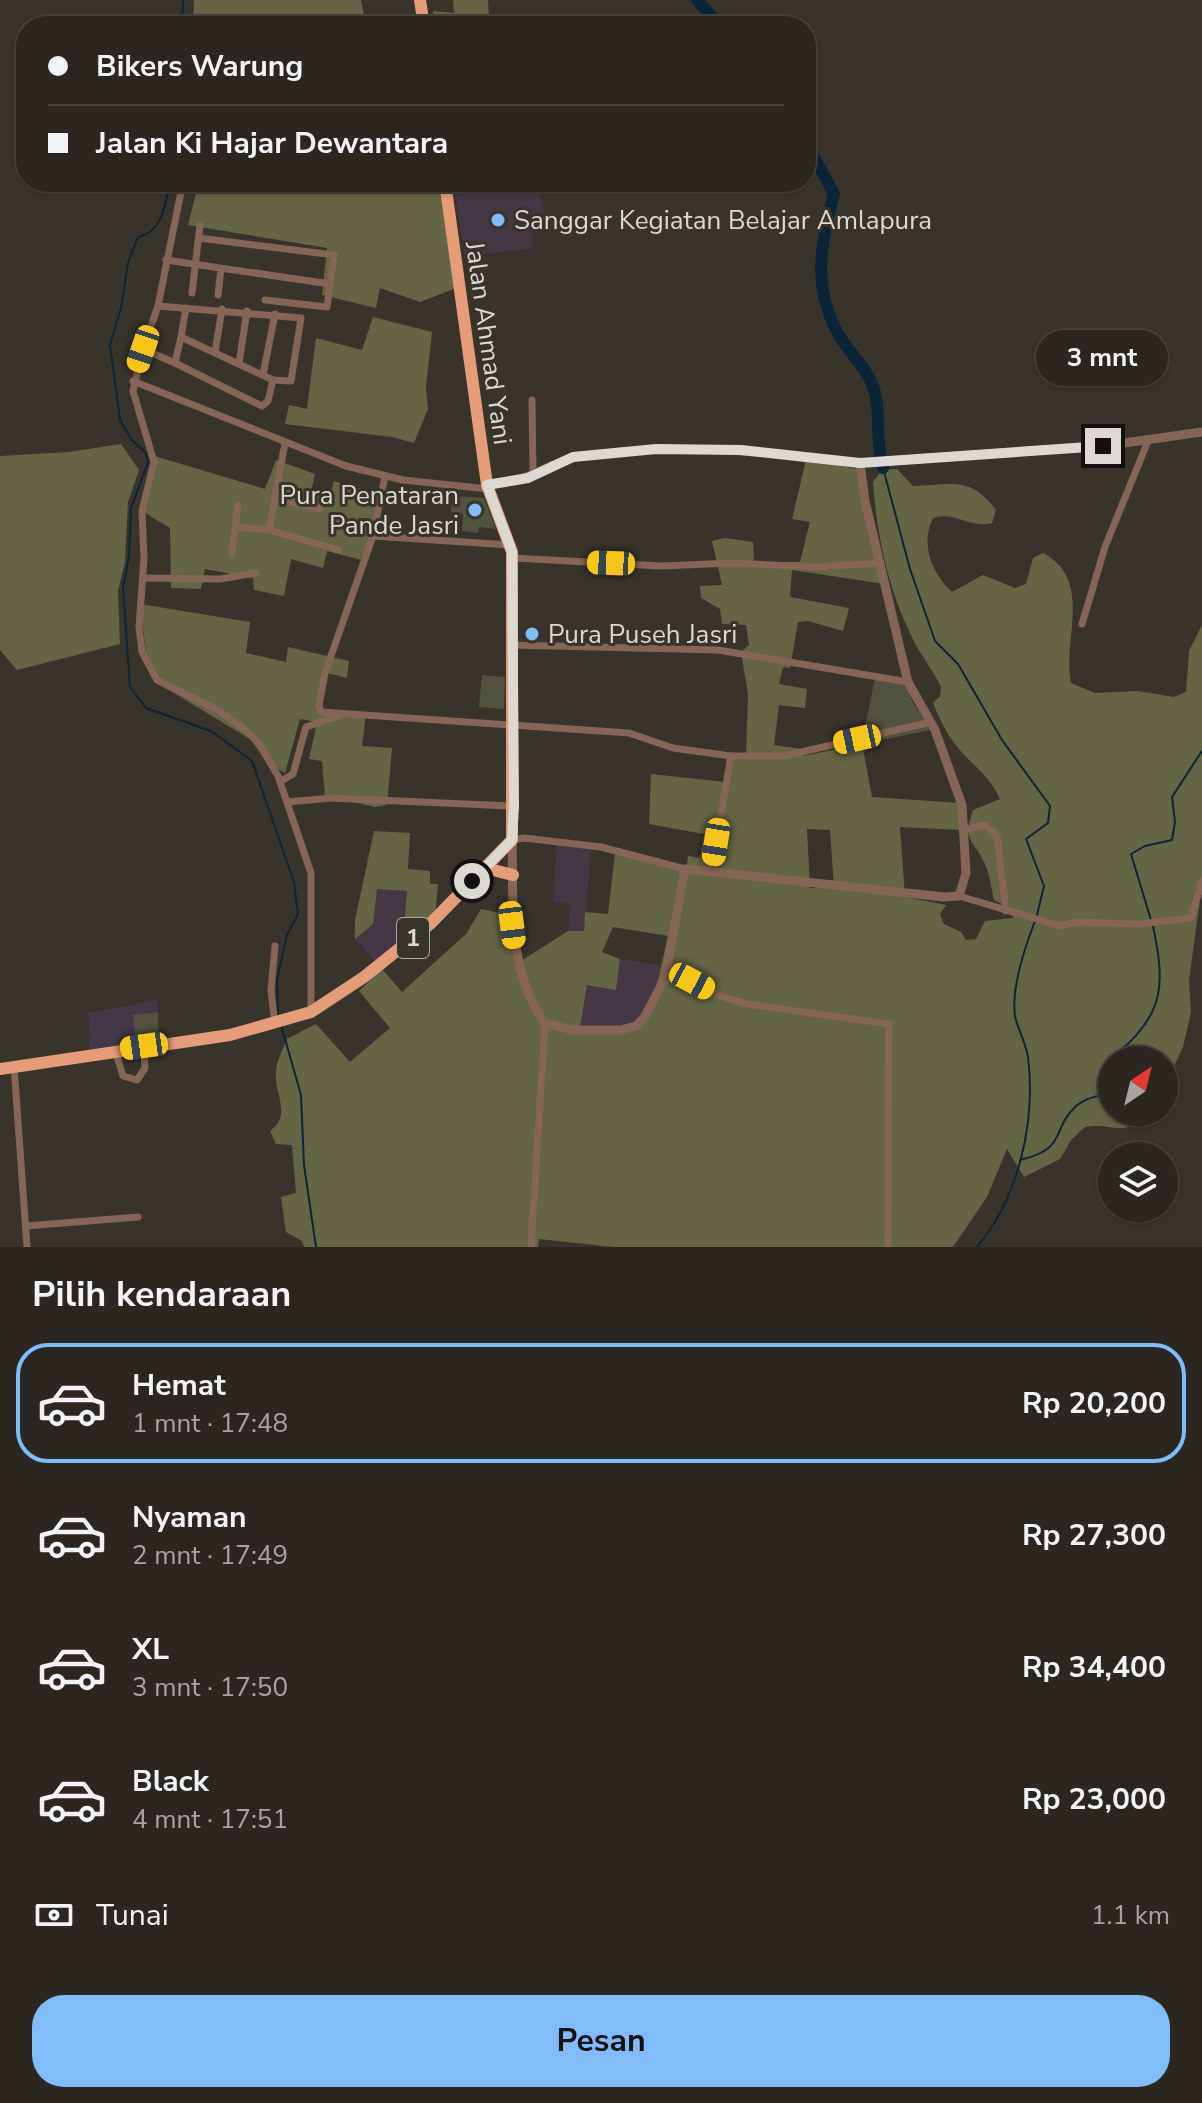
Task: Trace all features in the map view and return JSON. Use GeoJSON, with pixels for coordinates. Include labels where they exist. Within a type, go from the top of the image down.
{"type":"FeatureCollection","features":[{"type":"Feature","properties":{"kind":"highway","name":"Jalan Ahmad Yani"},"geometry":{"type":"LineString","coordinates":[[446,192],[488,487],[512,551],[512,840]]}},
{"type":"Feature","properties":{"kind":"highway","name":"1"},"geometry":{"type":"LineString","coordinates":[[0,1069],[230,1035],[305,1014],[364,977],[430,924],[512,840]]}},
{"type":"Feature","properties":{"kind":"highway"},"geometry":{"type":"LineString","coordinates":[[485,868],[513,875]]}},
{"type":"Feature","properties":{"kind":"street"},"geometry":{"type":"LineString","coordinates":[[181,192],[158,306],[133,381],[154,462],[142,511],[143,578],[139,627],[142,652],[153,676],[218,710],[243,728],[268,755],[281,781],[311,873],[305,1014]]}},
{"type":"Feature","properties":{"kind":"street"},"geometry":{"type":"LineString","coordinates":[[192,293],[200,225]]}},
{"type":"Feature","properties":{"kind":"street"},"geometry":{"type":"LineString","coordinates":[[199,238],[334,255],[327,307],[265,300]]}},
{"type":"Feature","properties":{"kind":"street"},"geometry":{"type":"LineString","coordinates":[[166,260],[330,284]]}},
{"type":"Feature","properties":{"kind":"street"},"geometry":{"type":"LineString","coordinates":[[218,295],[221,269]]}},
{"type":"Feature","properties":{"kind":"street"},"geometry":{"type":"LineString","coordinates":[[158,306],[247,311],[303,320],[293,378],[289,382],[273,380],[181,337]]}},
{"type":"Feature","properties":{"kind":"street"},"geometry":{"type":"LineString","coordinates":[[175,363],[186,308]]}},
{"type":"Feature","properties":{"kind":"street"},"geometry":{"type":"LineString","coordinates":[[215,352],[222,309]]}},
{"type":"Feature","properties":{"kind":"street"},"geometry":{"type":"LineString","coordinates":[[239,363],[247,311]]}},
{"type":"Feature","properties":{"kind":"street"},"geometry":{"type":"LineString","coordinates":[[263,375],[275,314]]}},
{"type":"Feature","properties":{"kind":"street"},"geometry":{"type":"LineString","coordinates":[[143,349],[262,406],[268,401],[273,380]]}},
{"type":"Feature","properties":{"kind":"street"},"geometry":{"type":"LineString","coordinates":[[133,381],[318,456],[385,476],[488,487],[533,475],[573,457],[656,449],[741,450],[865,463],[1012,454],[1148,441],[1202,432]]}},
{"type":"Feature","properties":{"kind":"street"},"geometry":{"type":"LineString","coordinates":[[532,400],[533,475]]}},
{"type":"Feature","properties":{"kind":"street"},"geometry":{"type":"LineString","coordinates":[[1082,624],[1105,547],[1148,441]]}},
{"type":"Feature","properties":{"kind":"street"},"geometry":{"type":"LineString","coordinates":[[269,530],[285,443]]}},
{"type":"Feature","properties":{"kind":"street"},"geometry":{"type":"LineString","coordinates":[[865,463],[865,501],[908,682],[931,722],[960,796],[966,873],[959,896]]}},
{"type":"Feature","properties":{"kind":"street"},"geometry":{"type":"LineString","coordinates":[[385,476],[373,536],[351,591],[319,705],[321,712],[629,733],[655,745],[731,756],[784,756],[931,722]]}},
{"type":"Feature","properties":{"kind":"street"},"geometry":{"type":"LineString","coordinates":[[275,498],[320,509]]}},
{"type":"Feature","properties":{"kind":"street"},"geometry":{"type":"LineString","coordinates":[[232,553],[238,505]]}},
{"type":"Feature","properties":{"kind":"street"},"geometry":{"type":"LineString","coordinates":[[235,527],[269,530],[339,550]]}},
{"type":"Feature","properties":{"kind":"street"},"geometry":{"type":"LineString","coordinates":[[373,536],[650,566],[795,567],[881,563]]}},
{"type":"Feature","properties":{"kind":"street"},"geometry":{"type":"LineString","coordinates":[[143,578],[220,579],[255,573]]}},
{"type":"Feature","properties":{"kind":"street"},"geometry":{"type":"LineString","coordinates":[[511,645],[718,650],[908,682]]}},
{"type":"Feature","properties":{"kind":"street"},"geometry":{"type":"LineString","coordinates":[[281,781],[293,775],[306,727],[344,714]]}},
{"type":"Feature","properties":{"kind":"street"},"geometry":{"type":"LineString","coordinates":[[711,872],[731,756]]}},
{"type":"Feature","properties":{"kind":"street"},"geometry":{"type":"LineString","coordinates":[[288,802],[331,798],[514,806]]}},
{"type":"Feature","properties":{"kind":"street"},"geometry":{"type":"LineString","coordinates":[[963,830],[985,825],[997,836],[1006,911]]}},
{"type":"Feature","properties":{"kind":"street"},"geometry":{"type":"LineString","coordinates":[[531,1247],[545,1023],[529,996],[517,957],[511,916],[512,840],[524,838],[601,847],[685,869],[944,897],[959,896],[1060,926],[1076,922],[1140,924],[1191,918],[1202,881]]}},
{"type":"Feature","properties":{"kind":"street"},"geometry":{"type":"LineString","coordinates":[[545,1023],[582,1030],[636,1026],[656,1000],[667,968],[685,869]]}},
{"type":"Feature","properties":{"kind":"street"},"geometry":{"type":"LineString","coordinates":[[275,946],[271,990],[277,1024]]}},
{"type":"Feature","properties":{"kind":"street"},"geometry":{"type":"LineString","coordinates":[[667,968],[717,995],[746,1004],[889,1024],[888,1247]]}},
{"type":"Feature","properties":{"kind":"street"},"geometry":{"type":"LineString","coordinates":[[115,1050],[123,1076],[137,1080],[145,1068],[144,1046]]}},
{"type":"Feature","properties":{"kind":"street"},"geometry":{"type":"LineString","coordinates":[[14,1066],[27,1247]]}},
{"type":"Feature","properties":{"kind":"street"},"geometry":{"type":"LineString","coordinates":[[26,1226],[138,1217]]}},
{"type":"Feature","properties":{"kind":"shaded area","name":"Sanggar Kegiatan Belajar Amlapura"},"geometry":{"type":"Polygon","coordinates":[[[540,192],[545,219],[530,220],[533,248],[465,256],[455,195],[540,192]]]}},
{"type":"Feature","properties":{"kind":"shaded area"},"geometry":{"type":"Polygon","coordinates":[[[557,842],[591,847],[584,931],[568,931],[570,904],[553,902],[557,842]]]}},
{"type":"Feature","properties":{"kind":"shaded area"},"geometry":{"type":"Polygon","coordinates":[[[377,889],[407,891],[403,937],[376,962],[355,939],[373,924],[377,889]]]}},
{"type":"Feature","properties":{"kind":"shaded area"},"geometry":{"type":"Polygon","coordinates":[[[620,959],[663,966],[655,993],[638,1025],[580,1029],[587,984],[615,989],[620,959]]]}},
{"type":"Feature","properties":{"kind":"shaded area"},"geometry":{"type":"Polygon","coordinates":[[[157,1000],[158,1012],[133,1016],[137,1054],[87,1061],[90,1039],[88,1013],[157,1000]]]}},
{"type":"Feature","properties":{"kind":"green space"},"geometry":{"type":"Polygon","coordinates":[[[194,0],[361,0],[364,16],[193,16],[194,0]]]}},
{"type":"Feature","properties":{"kind":"green space"},"geometry":{"type":"Polygon","coordinates":[[[453,0],[488,0],[489,16],[434,16],[433,11],[454,13],[453,0]]]}},
{"type":"Feature","properties":{"kind":"green space"},"geometry":{"type":"Polygon","coordinates":[[[196,192],[442,192],[454,289],[420,302],[380,288],[376,308],[322,295],[327,248],[188,225],[196,192]]]}},
{"type":"Feature","properties":{"kind":"green space"},"geometry":{"type":"Polygon","coordinates":[[[373,317],[432,332],[426,387],[428,409],[414,443],[392,437],[285,424],[289,405],[307,409],[316,338],[362,350],[373,317]]]}},
{"type":"Feature","properties":{"kind":"green space"},"geometry":{"type":"Polygon","coordinates":[[[121,444],[139,470],[128,502],[125,562],[118,591],[120,644],[17,670],[0,650],[0,456],[69,452],[121,444]]]}},
{"type":"Feature","properties":{"kind":"green space"},"geometry":{"type":"Polygon","coordinates":[[[151,455],[265,489],[276,460],[315,474],[311,492],[330,497],[334,481],[384,495],[365,561],[327,551],[323,568],[291,559],[284,596],[254,590],[253,578],[205,569],[201,589],[171,588],[170,528],[142,511],[152,474],[151,455]]]}},
{"type":"Feature","properties":{"kind":"green space"},"geometry":{"type":"Polygon","coordinates":[[[806,460],[858,469],[884,584],[792,570],[790,597],[849,608],[843,631],[808,621],[798,622],[790,668],[783,667],[779,684],[807,689],[805,708],[779,705],[774,745],[801,749],[803,756],[862,744],[872,797],[959,803],[961,830],[900,827],[905,897],[946,905],[940,914],[944,924],[961,932],[966,940],[976,939],[985,921],[1013,918],[1012,909],[994,900],[986,867],[969,834],[973,810],[1000,799],[987,778],[951,738],[933,703],[940,696],[941,687],[913,640],[895,597],[880,540],[873,482],[882,470],[897,469],[913,486],[958,484],[968,487],[977,491],[996,510],[992,523],[977,524],[941,516],[933,518],[928,538],[930,558],[952,592],[983,575],[1015,588],[1026,584],[1033,558],[1043,553],[1058,565],[1068,579],[1072,594],[1071,683],[1095,693],[1138,691],[1174,697],[1186,692],[1189,651],[1202,625],[1202,885],[1189,980],[1191,1012],[1178,1058],[1178,1046],[1098,1046],[1098,1126],[1130,1126],[1085,1127],[1071,1140],[1060,1159],[1024,1177],[1007,1149],[987,1197],[953,1247],[613,1247],[539,1239],[538,1247],[304,1247],[302,1241],[286,1232],[281,1197],[296,1193],[292,1145],[276,1144],[270,1131],[280,1118],[276,1070],[287,1039],[316,1024],[350,1062],[390,1028],[359,991],[382,969],[402,992],[466,934],[481,909],[515,916],[521,961],[568,931],[584,931],[585,912],[608,914],[615,853],[686,871],[688,856],[700,858],[704,834],[649,824],[651,774],[725,782],[727,753],[746,756],[748,694],[741,652],[749,645],[746,625],[722,624],[720,609],[701,598],[700,586],[722,585],[712,541],[725,538],[753,542],[754,562],[800,562],[810,522],[792,519],[806,460]],[[807,829],[810,888],[834,888],[830,830],[807,829]],[[613,927],[602,952],[620,959],[616,990],[587,985],[580,1028],[638,1025],[655,993],[668,936],[613,927]]]}},
{"type":"Feature","properties":{"kind":"green space"},"geometry":{"type":"Polygon","coordinates":[[[452,496],[484,498],[496,529],[479,527],[478,533],[462,531],[463,514],[451,512],[452,496]]]}},
{"type":"Feature","properties":{"kind":"green space"},"geometry":{"type":"Polygon","coordinates":[[[140,604],[250,622],[246,653],[286,662],[288,647],[349,661],[347,678],[327,673],[320,709],[366,714],[362,746],[392,748],[387,805],[375,807],[325,796],[322,761],[309,759],[317,722],[300,719],[285,773],[268,763],[250,739],[154,681],[148,669],[140,604]]]}},
{"type":"Feature","properties":{"kind":"green space"},"geometry":{"type":"Polygon","coordinates":[[[482,675],[505,677],[504,709],[479,707],[482,675]]]}},
{"type":"Feature","properties":{"kind":"green space"},"geometry":{"type":"Polygon","coordinates":[[[875,677],[906,682],[912,701],[930,730],[862,744],[875,677]]]}},
{"type":"Feature","properties":{"kind":"green space"},"geometry":{"type":"Polygon","coordinates":[[[374,831],[410,833],[408,869],[430,871],[430,884],[438,884],[435,918],[410,943],[403,937],[407,891],[377,889],[373,924],[355,939],[355,920],[374,831]]]}},
{"type":"Feature","properties":{"kind":"green space"},"geometry":{"type":"Polygon","coordinates":[[[158,1012],[159,1051],[137,1054],[133,1015],[158,1012]]]}},
{"type":"Feature","properties":{"kind":"waterway"},"geometry":{"type":"LineString","coordinates":[[182,16],[183,0]]}},
{"type":"Feature","properties":{"kind":"waterway"},"geometry":{"type":"LineString","coordinates":[[697,0],[711,16]]}},
{"type":"Feature","properties":{"kind":"waterway"},"geometry":{"type":"LineString","coordinates":[[816,161],[834,194],[822,249],[825,302],[840,337],[874,389],[883,468]]}},
{"type":"Feature","properties":{"kind":"waterway"},"geometry":{"type":"LineString","coordinates":[[168,192],[158,223],[138,237],[128,263],[121,308],[110,345],[120,420],[131,439],[146,453],[148,462],[131,508],[129,557],[123,587],[130,687],[146,708],[211,731],[252,761],[294,882],[298,914],[287,935],[277,980],[278,1016]]}},
{"type":"Feature","properties":{"kind":"waterway"},"geometry":{"type":"LineString","coordinates":[[883,468],[910,569],[935,641],[958,664],[1002,740],[1050,806],[1048,823],[1026,839],[1044,886],[1037,915]]}},
{"type":"Feature","properties":{"kind":"waterway"},"geometry":{"type":"LineString","coordinates":[[1151,920],[1131,854],[1145,846],[1172,840],[1175,822],[1172,797],[1202,751]]}},
{"type":"Feature","properties":{"kind":"waterway"},"geometry":{"type":"LineString","coordinates":[[977,1247],[992,1227],[1014,1182],[1026,1132],[1030,1081],[1028,1057],[1014,1005],[1020,968],[1035,921]]}},
{"type":"Feature","properties":{"kind":"waterway"},"geometry":{"type":"LineString","coordinates":[[1125,1046],[1145,1024],[1158,996],[1159,964],[1153,926]]}},
{"type":"Feature","properties":{"kind":"waterway"},"geometry":{"type":"LineString","coordinates":[[281,1025],[301,1095],[304,1165],[316,1247]]}},
{"type":"Feature","properties":{"kind":"waterway"},"geometry":{"type":"LineString","coordinates":[[1020,1160],[1035,1156],[1052,1145],[1076,1106],[1098,1096]]}},
{"type":"Feature","properties":{"kind":"place","name":"Sanggar Kegiatan Belajar Amlapura"},"geometry":{"type":"Point","coordinates":[498,220]}},
{"type":"Feature","properties":{"kind":"place","name":"Pura Penataran Pande Jasri"},"geometry":{"type":"Point","coordinates":[475,510]}},
{"type":"Feature","properties":{"kind":"place","name":"Pura Puseh Jasri"},"geometry":{"type":"Point","coordinates":[532,634]}},
{"type":"Feature","properties":{"kind":"route"},"geometry":{"type":"LineString","coordinates":[[472,881],[512,840],[514,806],[511,686],[514,571],[510,539],[487,485],[528,478],[541,469],[573,457],[656,449],[741,450],[871,463],[1103,446]]}}]}
